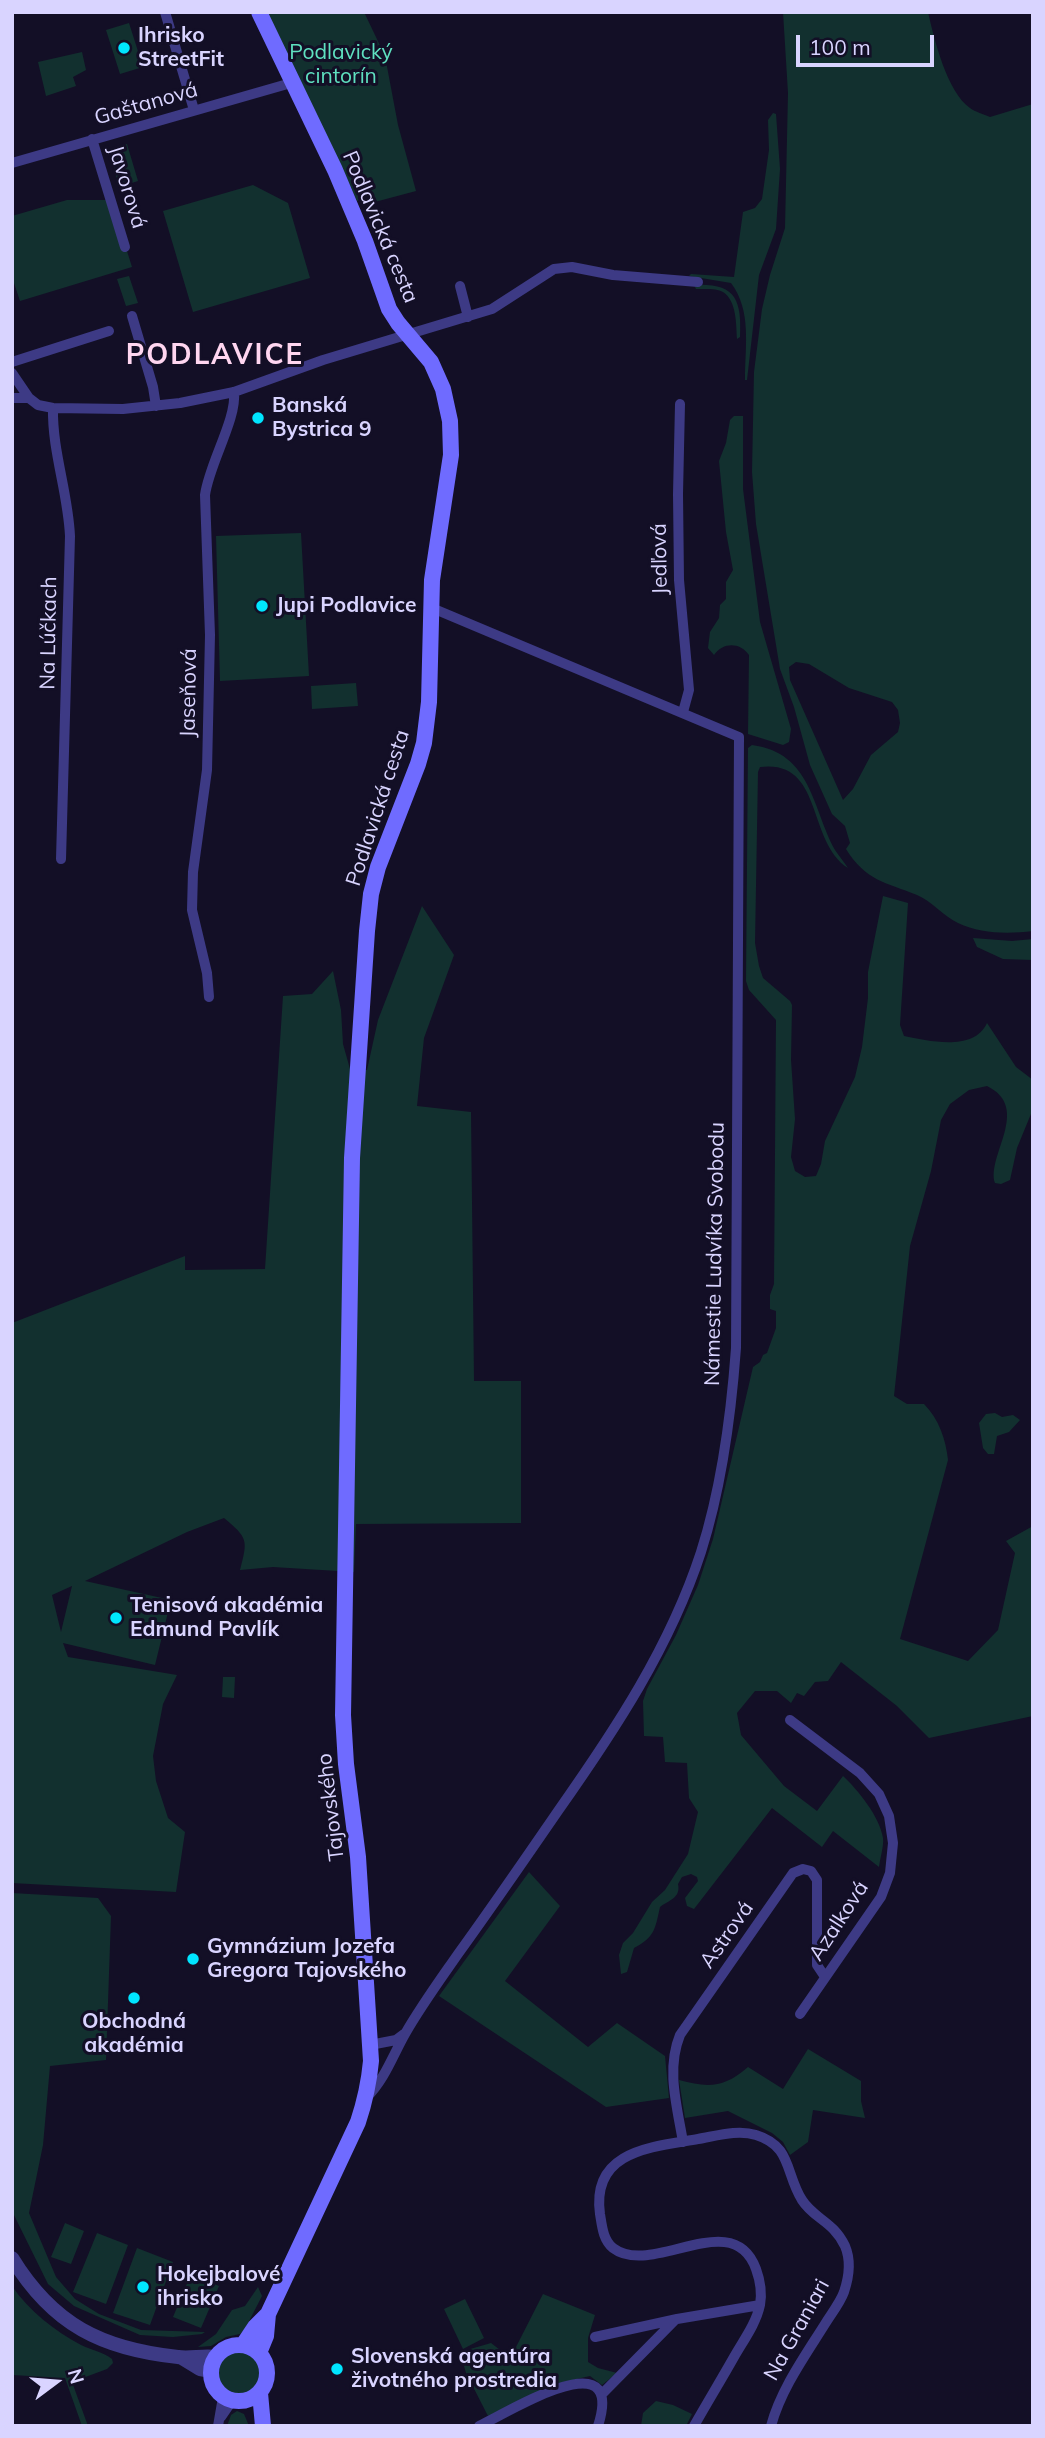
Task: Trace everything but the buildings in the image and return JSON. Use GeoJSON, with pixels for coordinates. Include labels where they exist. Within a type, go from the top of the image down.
{"type":"FeatureCollection","features":[{"type":"Feature","properties":{"kind":"main road","name":"Podlavická cesta"},"geometry":{"type":"LineString","coordinates":[[259,12],[335,170],[390,309],[430,362],[443,389],[450,421],[451,455],[434,556],[429,702],[424,743],[377,867],[369,908],[354,1111],[346,1564]]}},
{"type":"Feature","properties":{"kind":"main road","name":"Tajovského"},"geometry":{"type":"LineString","coordinates":[[243,2345],[268,2314],[367,2097],[371,2061],[359,1868],[344,1740],[346,1564]]}},
{"type":"Feature","properties":{"kind":"main road","name":"Tajovského"},"geometry":{"type":"LineString","coordinates":[[259,2353],[266,2336],[268,2314]]}},
{"type":"Feature","properties":{"kind":"main road"},"geometry":{"type":"LineString","coordinates":[[241,2398],[267,2381],[268,2370],[259,2353],[243,2345],[229,2347],[213,2364],[214,2385],[241,2398],[260,2426]]}},
{"type":"Feature","properties":{"kind":"street"},"geometry":{"type":"LineString","coordinates":[[164,12],[194,110]]}},
{"type":"Feature","properties":{"kind":"street","name":"Gaštanová"},"geometry":{"type":"LineString","coordinates":[[12,163],[291,83]]}},
{"type":"Feature","properties":{"kind":"street","name":"Javorová"},"geometry":{"type":"LineString","coordinates":[[92,139],[125,247]]}},
{"type":"Feature","properties":{"kind":"street"},"geometry":{"type":"LineString","coordinates":[[12,373],[29,398],[38,405],[53,408],[123,409],[156,406],[234,392],[323,359],[468,317],[499,306],[554,269],[572,267],[613,275],[698,282]]}},
{"type":"Feature","properties":{"kind":"street"},"geometry":{"type":"LineString","coordinates":[[460,286],[468,317]]}},
{"type":"Feature","properties":{"kind":"street"},"geometry":{"type":"LineString","coordinates":[[132,316],[156,406]]}},
{"type":"Feature","properties":{"kind":"street"},"geometry":{"type":"LineString","coordinates":[[12,362],[109,331]]}},
{"type":"Feature","properties":{"kind":"street","name":"Jaseňová"},"geometry":{"type":"LineString","coordinates":[[209,997],[207,973],[192,910],[193,872],[207,770],[209,611],[205,495],[208,476],[231,414],[234,392]]}},
{"type":"Feature","properties":{"kind":"street"},"geometry":{"type":"LineString","coordinates":[[12,398],[29,398]]}},
{"type":"Feature","properties":{"kind":"street","name":"Jedľová"},"geometry":{"type":"LineString","coordinates":[[680,404],[680,600],[689,690],[683,712]]}},
{"type":"Feature","properties":{"kind":"street","name":"Na Lúčkach"},"geometry":{"type":"LineString","coordinates":[[53,408],[53,425],[69,514],[70,536],[61,859]]}},
{"type":"Feature","properties":{"kind":"street"},"geometry":{"type":"LineString","coordinates":[[432,608],[683,712]]}},
{"type":"Feature","properties":{"kind":"street","name":"Námestie Ludvíka Svobodu"},"geometry":{"type":"LineString","coordinates":[[604,1744],[666,1637],[691,1580],[709,1524],[729,1422],[736,1348],[740,737],[683,712]]}},
{"type":"Feature","properties":{"kind":"street","name":"Azalková"},"geometry":{"type":"LineString","coordinates":[[790,1720],[860,1773],[879,1794],[889,1816],[893,1843],[890,1873],[881,1898],[800,2014]]}},
{"type":"Feature","properties":{"kind":"street","name":"Tajovského"},"geometry":{"type":"LineString","coordinates":[[367,2097],[384,2074],[406,2033],[604,1744]]}},
{"type":"Feature","properties":{"kind":"street","name":"Astrová"},"geometry":{"type":"LineString","coordinates":[[683,2142],[672,2064],[680,2035],[793,1873],[803,1869],[811,1871],[817,1880],[817,1965],[825,1977]]}},
{"type":"Feature","properties":{"kind":"street"},"geometry":{"type":"LineString","coordinates":[[370,2045],[396,2040],[406,2033]]}},
{"type":"Feature","properties":{"kind":"street","name":"Na Graniari"},"geometry":{"type":"LineString","coordinates":[[694,2426],[750,2329],[760,2305],[761,2288],[757,2270],[750,2255],[741,2246],[720,2242],[656,2254],[628,2254],[613,2248],[604,2236],[600,2210],[601,2188],[609,2170],[625,2156],[732,2133],[752,2133],[771,2141],[784,2155],[803,2202],[835,2228],[846,2248],[850,2269],[844,2293],[788,2385],[771,2426]]}},
{"type":"Feature","properties":{"kind":"street"},"geometry":{"type":"LineString","coordinates":[[12,2258],[47,2303],[81,2330],[124,2349],[182,2358],[200,2369],[213,2364]]}},
{"type":"Feature","properties":{"kind":"street"},"geometry":{"type":"LineString","coordinates":[[595,2337],[760,2305]]}},
{"type":"Feature","properties":{"kind":"street"},"geometry":{"type":"LineString","coordinates":[[598,2426],[602,2413],[602,2394],[677,2319]]}},
{"type":"Feature","properties":{"kind":"street"},"geometry":{"type":"LineString","coordinates":[[480,2426],[556,2389],[577,2382],[592,2384],[602,2394]]}},
{"type":"Feature","properties":{"kind":"street"},"geometry":{"type":"LineString","coordinates":[[220,2421],[220,2405],[241,2398]]}},
{"type":"Feature","properties":{"kind":"green space","name":"Podlavický cintorín"},"geometry":{"type":"Polygon","coordinates":[[[267,12],[364,12],[385,56],[398,125],[416,191],[371,203],[367,196],[357,201],[267,12]]]}},
{"type":"Feature","properties":{"kind":"green space"},"geometry":{"type":"Polygon","coordinates":[[[783,12],[928,12],[948,78],[970,108],[990,117],[1033,104],[1033,931],[995,932],[967,927],[922,898],[877,879],[853,860],[846,849],[850,843],[845,826],[832,814],[810,765],[780,669],[756,524],[752,472],[754,372],[762,309],[785,228],[788,93],[783,12]],[[796,662],[789,667],[790,680],[843,800],[853,789],[871,755],[898,732],[898,710],[892,702],[849,688],[809,664],[796,662]]]}},
{"type":"Feature","properties":{"kind":"green space","name":"Ihrisko StreetFit"},"geometry":{"type":"Polygon","coordinates":[[[129,23],[143,67],[120,74],[106,30],[129,23]]]}},
{"type":"Feature","properties":{"kind":"green space"},"geometry":{"type":"Polygon","coordinates":[[[82,52],[86,70],[73,77],[76,86],[46,96],[38,62],[82,52]]]}},
{"type":"Feature","properties":{"kind":"green space"},"geometry":{"type":"Polygon","coordinates":[[[773,113],[776,114],[780,169],[776,229],[759,275],[745,380],[746,329],[738,294],[731,283],[689,276],[734,277],[743,212],[755,208],[762,199],[769,150],[768,120],[773,113]]]}},
{"type":"Feature","properties":{"kind":"green space"},"geometry":{"type":"Polygon","coordinates":[[[127,144],[138,181],[119,187],[109,150],[127,144]]]}},
{"type":"Feature","properties":{"kind":"green space"},"geometry":{"type":"Polygon","coordinates":[[[253,185],[288,203],[310,278],[193,312],[163,211],[253,185]]]}},
{"type":"Feature","properties":{"kind":"green space"},"geometry":{"type":"Polygon","coordinates":[[[67,200],[111,200],[132,267],[20,301],[12,277],[12,216],[67,200]]]}},
{"type":"Feature","properties":{"kind":"green space"},"geometry":{"type":"Polygon","coordinates":[[[129,276],[138,303],[126,306],[117,279],[129,276]]]}},
{"type":"Feature","properties":{"kind":"green space"},"geometry":{"type":"Polygon","coordinates":[[[694,285],[719,287],[733,296],[739,313],[740,337],[737,339],[735,314],[728,296],[717,290],[696,289],[694,285]]]}},
{"type":"Feature","properties":{"kind":"green space"},"geometry":{"type":"Polygon","coordinates":[[[734,416],[743,416],[743,489],[760,622],[791,729],[789,742],[783,745],[748,734],[749,655],[732,645],[722,648],[714,655],[708,648],[710,632],[719,618],[720,605],[726,599],[726,582],[733,570],[726,532],[719,461],[730,420],[734,416]]]}},
{"type":"Feature","properties":{"kind":"green space","name":"Jupi Podlavice"},"geometry":{"type":"Polygon","coordinates":[[[301,533],[309,676],[220,681],[216,536],[301,533]]]}},
{"type":"Feature","properties":{"kind":"green space"},"geometry":{"type":"Polygon","coordinates":[[[356,683],[358,706],[312,709],[311,686],[356,683]]]}},
{"type":"Feature","properties":{"kind":"green space"},"geometry":{"type":"Polygon","coordinates":[[[752,745],[772,750],[787,759],[799,771],[835,850],[848,868],[835,856],[805,788],[795,776],[780,768],[760,767],[755,943],[763,978],[792,1005],[791,1060],[795,1119],[791,1157],[795,1171],[805,1177],[816,1176],[825,1141],[855,1077],[862,1047],[868,972],[883,896],[908,903],[900,1025],[904,1036],[938,1042],[962,1041],[981,1032],[987,1023],[1016,1067],[1033,1080],[1033,1109],[1017,1148],[1010,1180],[1001,1184],[995,1183],[994,1172],[1007,1119],[1006,1107],[1000,1095],[987,1086],[969,1090],[950,1104],[941,1120],[931,1171],[910,1246],[894,1396],[907,1404],[924,1404],[941,1430],[948,1460],[900,1639],[968,1661],[998,1630],[1015,1553],[1006,1541],[1033,1526],[1033,1716],[929,1738],[897,1706],[841,1662],[828,1681],[815,1682],[804,1696],[797,1693],[791,1703],[777,1691],[755,1691],[737,1713],[741,1735],[784,1786],[817,1811],[843,1776],[878,1821],[883,1841],[879,1867],[833,1831],[822,1847],[772,1808],[694,1909],[687,1906],[685,1898],[698,1881],[697,1877],[691,1874],[682,1877],[678,1884],[678,1893],[660,1907],[653,1932],[634,1948],[627,1972],[621,1974],[619,1955],[623,1943],[633,1933],[652,1902],[665,1890],[688,1854],[698,1812],[689,1798],[687,1763],[665,1762],[663,1737],[644,1736],[643,1701],[698,1585],[713,1539],[753,1367],[767,1353],[776,1328],[776,1311],[770,1309],[770,1295],[774,1284],[776,1020],[749,990],[746,981],[748,748],[752,745]]]}},
{"type":"Feature","properties":{"kind":"green space"},"geometry":{"type":"Polygon","coordinates":[[[422,906],[454,955],[424,1038],[417,1106],[471,1112],[474,1381],[521,1381],[521,1523],[356,1524],[354,1572],[273,1567],[240,1570],[244,1540],[238,1530],[224,1518],[187,1532],[85,1581],[171,1600],[155,1665],[63,1643],[68,1657],[177,1675],[163,1704],[153,1756],[156,1781],[168,1818],[185,1832],[176,1892],[12,1883],[12,1323],[185,1256],[185,1270],[265,1269],[283,996],[312,994],[333,971],[341,1010],[343,1044],[350,1069],[367,1070],[378,1020],[422,906]],[[72,1586],[52,1595],[61,1632],[72,1586]]]}},
{"type":"Feature","properties":{"kind":"green space"},"geometry":{"type":"Polygon","coordinates":[[[973,938],[1012,941],[1033,939],[1033,960],[1003,959],[977,947],[973,938]]]}},
{"type":"Feature","properties":{"kind":"green space"},"geometry":{"type":"Polygon","coordinates":[[[995,1413],[1002,1417],[1013,1415],[1020,1420],[1009,1432],[997,1436],[994,1454],[988,1454],[983,1448],[979,1423],[986,1414],[995,1413]]]}},
{"type":"Feature","properties":{"kind":"green space"},"geometry":{"type":"Polygon","coordinates":[[[223,1677],[235,1677],[234,1698],[222,1697],[223,1677]]]}},
{"type":"Feature","properties":{"kind":"green space"},"geometry":{"type":"Polygon","coordinates":[[[529,1872],[560,1906],[505,1981],[588,2047],[617,2023],[665,2056],[669,2098],[606,2107],[439,1996],[529,1872]]]}},
{"type":"Feature","properties":{"kind":"green space"},"geometry":{"type":"Polygon","coordinates":[[[12,1893],[98,1898],[111,1916],[106,2060],[50,2066],[43,2145],[29,2213],[56,2277],[75,2299],[99,2314],[141,2330],[205,2332],[202,2334],[173,2337],[140,2335],[74,2306],[48,2284],[12,2211],[12,1893]]]}},
{"type":"Feature","properties":{"kind":"green space"},"geometry":{"type":"Polygon","coordinates":[[[808,2049],[861,2081],[861,2101],[865,2118],[813,2110],[808,2142],[790,2155],[783,2142],[772,2133],[728,2111],[685,2118],[679,2080],[715,2084],[731,2079],[748,2067],[783,2089],[808,2049]]]}},
{"type":"Feature","properties":{"kind":"green space"},"geometry":{"type":"Polygon","coordinates":[[[65,2223],[84,2231],[71,2264],[51,2257],[65,2223]]]}},
{"type":"Feature","properties":{"kind":"green space"},"geometry":{"type":"Polygon","coordinates":[[[97,2233],[128,2245],[106,2304],[73,2292],[97,2233]]]}},
{"type":"Feature","properties":{"kind":"green space","name":"Hokejbalové ihrisko"},"geometry":{"type":"Polygon","coordinates":[[[137,2248],[173,2262],[150,2325],[113,2313],[137,2248]]]}},
{"type":"Feature","properties":{"kind":"green space"},"geometry":{"type":"Polygon","coordinates":[[[191,2274],[219,2286],[201,2328],[173,2317],[191,2274]]]}},
{"type":"Feature","properties":{"kind":"green space"},"geometry":{"type":"Polygon","coordinates":[[[12,2286],[26,2304],[52,2327],[81,2345],[112,2359],[113,2363],[107,2369],[72,2382],[88,2426],[82,2426],[65,2378],[12,2375],[12,2286]]]}},
{"type":"Feature","properties":{"kind":"green space"},"geometry":{"type":"Polygon","coordinates":[[[258,2287],[262,2296],[240,2334],[226,2337],[211,2346],[198,2347],[216,2334],[232,2310],[245,2306],[258,2287]]]}},
{"type":"Feature","properties":{"kind":"green space"},"geometry":{"type":"Polygon","coordinates":[[[543,2294],[595,2315],[588,2338],[588,2362],[617,2373],[602,2385],[590,2376],[564,2383],[488,2416],[466,2373],[460,2352],[491,2343],[504,2353],[515,2349],[543,2294]]]}},
{"type":"Feature","properties":{"kind":"green space"},"geometry":{"type":"Polygon","coordinates":[[[465,2299],[484,2338],[463,2349],[444,2309],[465,2299]]]}},
{"type":"Feature","properties":{"kind":"green space"},"geometry":{"type":"Polygon","coordinates":[[[239,2352],[254,2358],[260,2373],[254,2388],[239,2394],[224,2388],[218,2373],[224,2358],[239,2352]]]}},
{"type":"Feature","properties":{"kind":"green space"},"geometry":{"type":"Polygon","coordinates":[[[656,2401],[692,2414],[686,2426],[641,2426],[643,2413],[656,2401]]]}},
{"type":"Feature","properties":{"kind":"green space"},"geometry":{"type":"Polygon","coordinates":[[[237,2411],[244,2414],[249,2426],[227,2426],[231,2415],[237,2411]]]}},
{"type":"Feature","properties":{"kind":"place","name":"Ihrisko StreetFit"},"geometry":{"type":"Point","coordinates":[124,48]}},
{"type":"Feature","properties":{"kind":"place","name":"Banská Bystrica 9"},"geometry":{"type":"Point","coordinates":[258,418]}},
{"type":"Feature","properties":{"kind":"place","name":"Jupi Podlavice"},"geometry":{"type":"Point","coordinates":[262,606]}},
{"type":"Feature","properties":{"kind":"place","name":"Tenisová akadémia Edmund Pavlík"},"geometry":{"type":"Point","coordinates":[116,1618]}},
{"type":"Feature","properties":{"kind":"place","name":"Gymnázium Jozefa Gregora Tajovského"},"geometry":{"type":"Point","coordinates":[193,1959]}},
{"type":"Feature","properties":{"kind":"place","name":"Obchodná akadémia"},"geometry":{"type":"Point","coordinates":[134,1998]}},
{"type":"Feature","properties":{"kind":"place","name":"Hokejbalové ihrisko"},"geometry":{"type":"Point","coordinates":[143,2287]}},
{"type":"Feature","properties":{"kind":"place","name":"Slovenská agentúra životného prostredia"},"geometry":{"type":"Point","coordinates":[337,2369]}},
{"type":"Feature","properties":{"kind":"district","name":"PODLAVICE"},"geometry":{"type":"Point","coordinates":[215,356]}}]}
